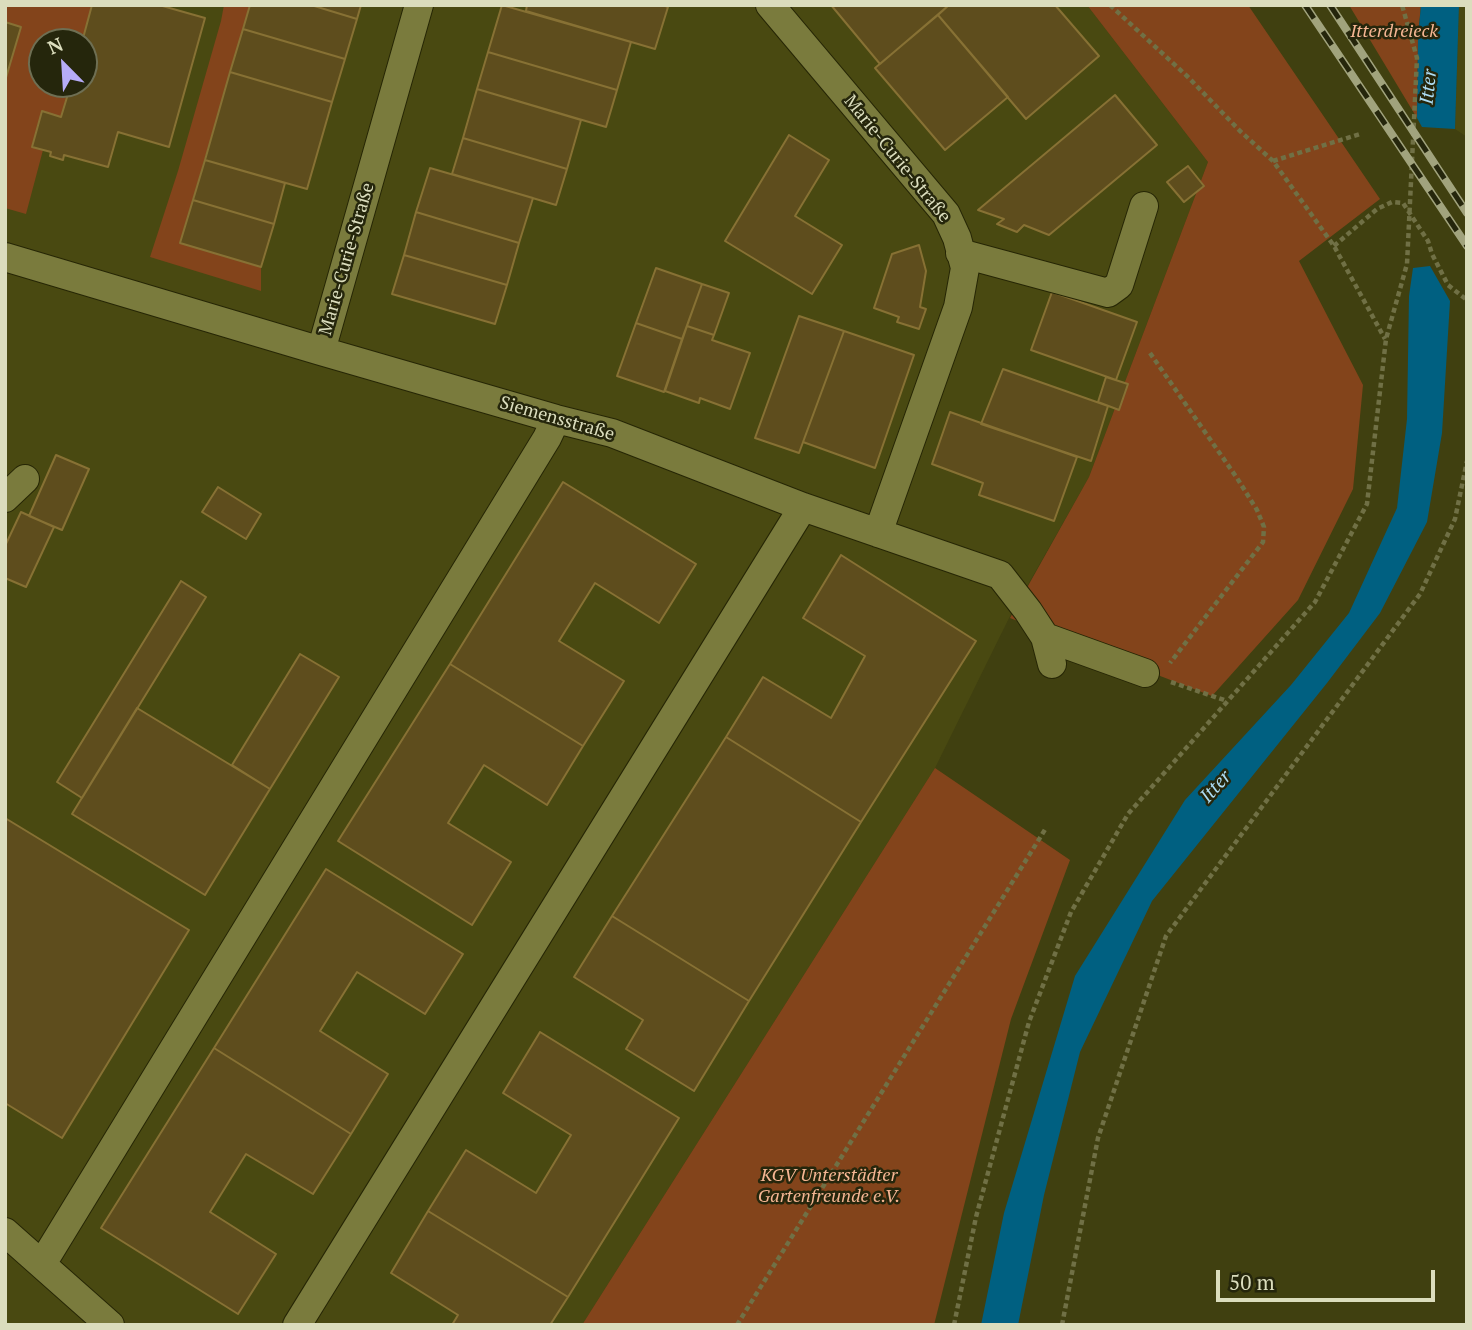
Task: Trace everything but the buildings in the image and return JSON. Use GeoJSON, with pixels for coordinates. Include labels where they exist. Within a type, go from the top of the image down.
{"type":"FeatureCollection","features":[{"type":"Feature","properties":{"kind":"street","name":"Marie-Curie-Straße"},"geometry":{"type":"LineString","coordinates":[[321,351],[419,5]]}},
{"type":"Feature","properties":{"kind":"street","name":"Marie-Curie-Straße"},"geometry":{"type":"LineString","coordinates":[[770,5],[946,214],[957,238],[965,268],[958,307],[878,533]]}},
{"type":"Feature","properties":{"kind":"street"},"geometry":{"type":"LineString","coordinates":[[960,253],[1108,293],[1119,285],[1144,206]]}},
{"type":"Feature","properties":{"kind":"street","name":"Siemensstraße"},"geometry":{"type":"LineString","coordinates":[[5,257],[321,351],[612,433],[803,507],[1000,575],[1045,637],[1052,664]]}},
{"type":"Feature","properties":{"kind":"street"},"geometry":{"type":"LineString","coordinates":[[42,1264],[556,419]]}},
{"type":"Feature","properties":{"kind":"street"},"geometry":{"type":"LineString","coordinates":[[297,1325],[803,507]]}},
{"type":"Feature","properties":{"kind":"street"},"geometry":{"type":"LineString","coordinates":[[1045,637],[1151,675]]}},
{"type":"Feature","properties":{"kind":"street"},"geometry":{"type":"LineString","coordinates":[[5,1232],[110,1325]]}},
{"type":"Feature","properties":{"kind":"path"},"geometry":{"type":"LineString","coordinates":[[1110,5],[1273,161],[1334,246],[1386,339]]}},
{"type":"Feature","properties":{"kind":"path"},"geometry":{"type":"LineString","coordinates":[[954,1325],[976,1217],[1029,1022],[1071,912],[1128,814],[1315,601],[1367,504],[1386,339],[1407,264],[1417,58],[1402,5]]}},
{"type":"Feature","properties":{"kind":"path"},"geometry":{"type":"LineString","coordinates":[[1273,161],[1360,134]]}},
{"type":"Feature","properties":{"kind":"path"},"geometry":{"type":"LineString","coordinates":[[1334,246],[1377,209],[1392,202],[1403,203],[1428,241],[1448,285],[1467,300]]}},
{"type":"Feature","properties":{"kind":"path"},"geometry":{"type":"LineString","coordinates":[[1150,353],[1237,478],[1264,527],[1263,542],[1151,675],[1227,701]]}},
{"type":"Feature","properties":{"kind":"path"},"geometry":{"type":"LineString","coordinates":[[1062,1325],[1098,1138],[1166,936],[1420,594],[1455,519],[1467,461]]}},
{"type":"Feature","properties":{"kind":"path"},"geometry":{"type":"LineString","coordinates":[[737,1325],[1046,828]]}},
{"type":"Feature","properties":{"kind":"shaded area"},"geometry":{"type":"Polygon","coordinates":[[[5,5],[1087,5],[1208,162],[1089,477],[1009,618],[935,768],[582,1325],[5,1325],[5,5]]]}},
{"type":"Feature","properties":{"kind":"shaded area"},"geometry":{"type":"Polygon","coordinates":[[[1459,5],[1467,5],[1467,137],[1455,129],[1459,5]]]}},
{"type":"Feature","properties":{"kind":"green space"},"geometry":{"type":"Polygon","coordinates":[[[5,5],[92,5],[86,28],[28,28],[28,98],[67,98],[61,117],[43,111],[43,150],[26,214],[5,208],[5,81],[21,27],[5,22],[5,5]]]}},
{"type":"Feature","properties":{"kind":"green space"},"geometry":{"type":"Polygon","coordinates":[[[224,5],[250,5],[180,243],[261,267],[261,291],[150,257],[178,171],[224,5]]]}},
{"type":"Feature","properties":{"kind":"green space"},"geometry":{"type":"Polygon","coordinates":[[[1087,5],[1248,5],[1380,199],[1299,261],[1363,385],[1353,489],[1298,600],[1212,696],[1010,618],[1089,477],[1208,162],[1087,5]]]}},
{"type":"Feature","properties":{"kind":"green space","name":"Itterdreieck"},"geometry":{"type":"Polygon","coordinates":[[[1349,5],[1421,5],[1417,118],[1349,5]]]}},
{"type":"Feature","properties":{"kind":"green space","name":"KGV Unterstädter Gartenfreunde e.V."},"geometry":{"type":"Polygon","coordinates":[[[935,768],[1070,860],[1011,1019],[934,1325],[582,1325],[935,768]]]}},
{"type":"Feature","properties":{"kind":"water","name":"Itter"},"geometry":{"type":"Polygon","coordinates":[[[1421,5],[1459,5],[1455,129],[1422,127],[1417,118],[1421,5]]]}},
{"type":"Feature","properties":{"kind":"water","name":"Itter"},"geometry":{"type":"Polygon","coordinates":[[[1430,266],[1450,301],[1442,433],[1427,522],[1380,613],[1152,901],[1080,1052],[1044,1195],[1018,1325],[981,1325],[1004,1213],[1075,976],[1185,800],[1291,685],[1349,613],[1397,508],[1407,419],[1409,296],[1413,268],[1430,266]]]}},
{"type":"Feature","properties":{"kind":"railway"},"geometry":{"type":"LineString","coordinates":[[1305,5],[1467,246]]}},
{"type":"Feature","properties":{"kind":"railway"},"geometry":{"type":"LineString","coordinates":[[1330,5],[1467,213]]}}]}
